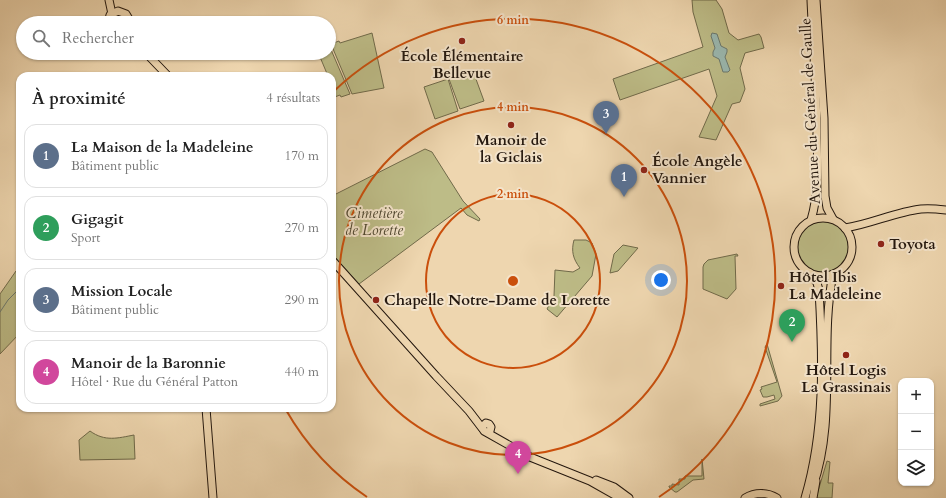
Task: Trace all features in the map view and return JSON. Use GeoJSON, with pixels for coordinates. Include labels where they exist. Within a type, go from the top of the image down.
{"type":"FeatureCollection","features":[{"type":"Feature","properties":{"kind":"main road"},"geometry":{"type":"LineString","coordinates":[[109,0],[112,14],[120,11]]}},
{"type":"Feature","properties":{"kind":"main road"},"geometry":{"type":"LineString","coordinates":[[113,0],[120,11],[127,16]]}},
{"type":"Feature","properties":{"kind":"main road","name":"Avenue du Général de Gaulle"},"geometry":{"type":"LineString","coordinates":[[811,0],[817,118],[818,181],[811,220]]}},
{"type":"Feature","properties":{"kind":"main road","name":"Avenue du Général de Gaulle"},"geometry":{"type":"LineString","coordinates":[[816,0],[824,118],[825,196],[827,208],[833,219]]}},
{"type":"Feature","properties":{"kind":"main road"},"geometry":{"type":"LineString","coordinates":[[153,60],[164,72]]}},
{"type":"Feature","properties":{"kind":"main road"},"geometry":{"type":"LineString","coordinates":[[845,228],[861,226],[876,219],[916,210],[946,210]]}},
{"type":"Feature","properties":{"kind":"main road"},"geometry":{"type":"LineString","coordinates":[[822,218],[833,219],[845,228],[851,239],[852,249],[849,259],[842,268],[833,274],[823,276],[810,273],[797,261],[793,246],[797,233],[800,228],[811,220],[822,218]]}},
{"type":"Feature","properties":{"kind":"main road"},"geometry":{"type":"LineString","coordinates":[[851,239],[861,226]]}},
{"type":"Feature","properties":{"kind":"main road"},"geometry":{"type":"LineString","coordinates":[[336,264],[431,371],[487,428],[530,458],[590,481],[620,498]]}},
{"type":"Feature","properties":{"kind":"main road"},"geometry":{"type":"LineString","coordinates":[[805,498],[808,490],[817,438],[821,381],[819,290],[817,283],[810,273]]}},
{"type":"Feature","properties":{"kind":"main road"},"geometry":{"type":"LineString","coordinates":[[812,498],[822,447],[826,412],[828,314],[833,274]]}},
{"type":"Feature","properties":{"kind":"main road"},"geometry":{"type":"LineString","coordinates":[[206,412],[212,498]]}},
{"type":"Feature","properties":{"kind":"main road"},"geometry":{"type":"LineString","coordinates":[[487,428],[533,456],[614,487],[628,498]]}},
{"type":"Feature","properties":{"kind":"main road"},"geometry":{"type":"LineString","coordinates":[[745,498],[760,493],[765,493],[777,498]]}},
{"type":"Feature","properties":{"kind":"green space"},"geometry":{"type":"Polygon","coordinates":[[[692,0],[716,0],[722,9],[729,33],[738,40],[759,34],[764,48],[745,53],[740,68],[745,89],[740,102],[732,104],[716,140],[699,137],[717,96],[709,69],[620,100],[613,79],[703,47],[693,12],[692,0]]]}},
{"type":"Feature","properties":{"kind":"green space"},"geometry":{"type":"Polygon","coordinates":[[[372,33],[384,88],[352,94],[336,56],[336,42],[339,41],[340,43],[372,33]]]}},
{"type":"Feature","properties":{"kind":"green space"},"geometry":{"type":"Polygon","coordinates":[[[321,60],[335,60],[350,94],[341,97],[340,95],[336,96],[336,72],[326,72],[321,60]]]}},
{"type":"Feature","properties":{"kind":"green space"},"geometry":{"type":"Polygon","coordinates":[[[473,71],[484,101],[460,109],[449,79],[473,71]]]}},
{"type":"Feature","properties":{"kind":"green space"},"geometry":{"type":"Polygon","coordinates":[[[448,79],[458,111],[435,119],[424,87],[448,79]]]}},
{"type":"Feature","properties":{"kind":"green space","name":"Cimetière de Lorette"},"geometry":{"type":"Polygon","coordinates":[[[425,149],[432,152],[463,201],[480,219],[479,221],[467,215],[461,208],[359,284],[336,258],[336,194],[425,149]]]}},
{"type":"Feature","properties":{"kind":"green space"},"geometry":{"type":"Polygon","coordinates":[[[823,220],[833,222],[842,228],[848,237],[850,247],[848,257],[842,266],[833,272],[823,274],[813,272],[804,266],[798,257],[796,247],[798,237],[804,228],[813,222],[823,220]]]}},
{"type":"Feature","properties":{"kind":"green space"},"geometry":{"type":"Polygon","coordinates":[[[574,240],[586,240],[592,243],[596,254],[592,276],[557,317],[547,309],[554,296],[555,270],[573,272],[580,268],[573,255],[574,240]]]}},
{"type":"Feature","properties":{"kind":"green space"},"geometry":{"type":"Polygon","coordinates":[[[623,245],[638,248],[618,271],[610,273],[614,254],[623,245]]]}},
{"type":"Feature","properties":{"kind":"green space"},"geometry":{"type":"Polygon","coordinates":[[[737,254],[738,256],[735,256],[736,289],[727,299],[703,289],[704,264],[708,260],[737,254]]]}},
{"type":"Feature","properties":{"kind":"green space"},"geometry":{"type":"Polygon","coordinates":[[[16,271],[16,337],[0,354],[0,294],[16,271]]]}},
{"type":"Feature","properties":{"kind":"green space"},"geometry":{"type":"Polygon","coordinates":[[[767,344],[782,396],[778,401],[760,406],[760,404],[775,399],[774,395],[763,397],[760,390],[762,389],[761,387],[777,382],[765,347],[767,344]]]}},
{"type":"Feature","properties":{"kind":"green space"},"geometry":{"type":"Polygon","coordinates":[[[90,431],[106,438],[134,435],[135,459],[80,460],[79,440],[90,431]]]}},
{"type":"Feature","properties":{"kind":"green space"},"geometry":{"type":"Polygon","coordinates":[[[702,459],[704,479],[693,480],[677,492],[669,487],[672,486],[672,484],[679,485],[679,479],[685,479],[685,476],[702,476],[702,459]]]}},
{"type":"Feature","properties":{"kind":"green space"},"geometry":{"type":"Polygon","coordinates":[[[827,461],[830,462],[828,483],[833,483],[832,498],[816,498],[827,461]]]}},
{"type":"Feature","properties":{"kind":"water"},"geometry":{"type":"Polygon","coordinates":[[[712,33],[717,34],[721,46],[727,49],[725,57],[730,70],[728,72],[723,72],[719,59],[713,56],[715,48],[711,36],[712,33]]]}},
{"type":"Feature","properties":{"kind":"waterway"},"geometry":{"type":"LineString","coordinates":[[0,312],[8,300],[16,292]]}},
{"type":"Feature","properties":{"kind":"place","name":"École Élémentaire Bellevue"},"geometry":{"type":"Point","coordinates":[462,41]}},
{"type":"Feature","properties":{"kind":"place","name":"Manoir de la Giclais"},"geometry":{"type":"Point","coordinates":[511,125]}},
{"type":"Feature","properties":{"kind":"place","name":"Mission Locale"},"geometry":{"type":"Point","coordinates":[606,134]}},
{"type":"Feature","properties":{"kind":"place","name":"École Angèle Vannier"},"geometry":{"type":"Point","coordinates":[644,170]}},
{"type":"Feature","properties":{"kind":"place","name":"La Maison de la Madeleine"},"geometry":{"type":"Point","coordinates":[624,197]}},
{"type":"Feature","properties":{"kind":"place","name":"Toyota"},"geometry":{"type":"Point","coordinates":[881,244]}},
{"type":"Feature","properties":{"kind":"place","name":"Hôtel Ibis La Madeleine"},"geometry":{"type":"Point","coordinates":[781,286]}},
{"type":"Feature","properties":{"kind":"place","name":"Chapelle Notre-Dame de Lorette"},"geometry":{"type":"Point","coordinates":[376,300]}},
{"type":"Feature","properties":{"kind":"place","name":"Gigagit"},"geometry":{"type":"Point","coordinates":[792,342]}},
{"type":"Feature","properties":{"kind":"place","name":"Hôtel Logis La Grassinais"},"geometry":{"type":"Point","coordinates":[846,355]}},
{"type":"Feature","properties":{"kind":"place","name":"Manoir de la Baronnie"},"geometry":{"type":"Point","coordinates":[518,474]}}]}
